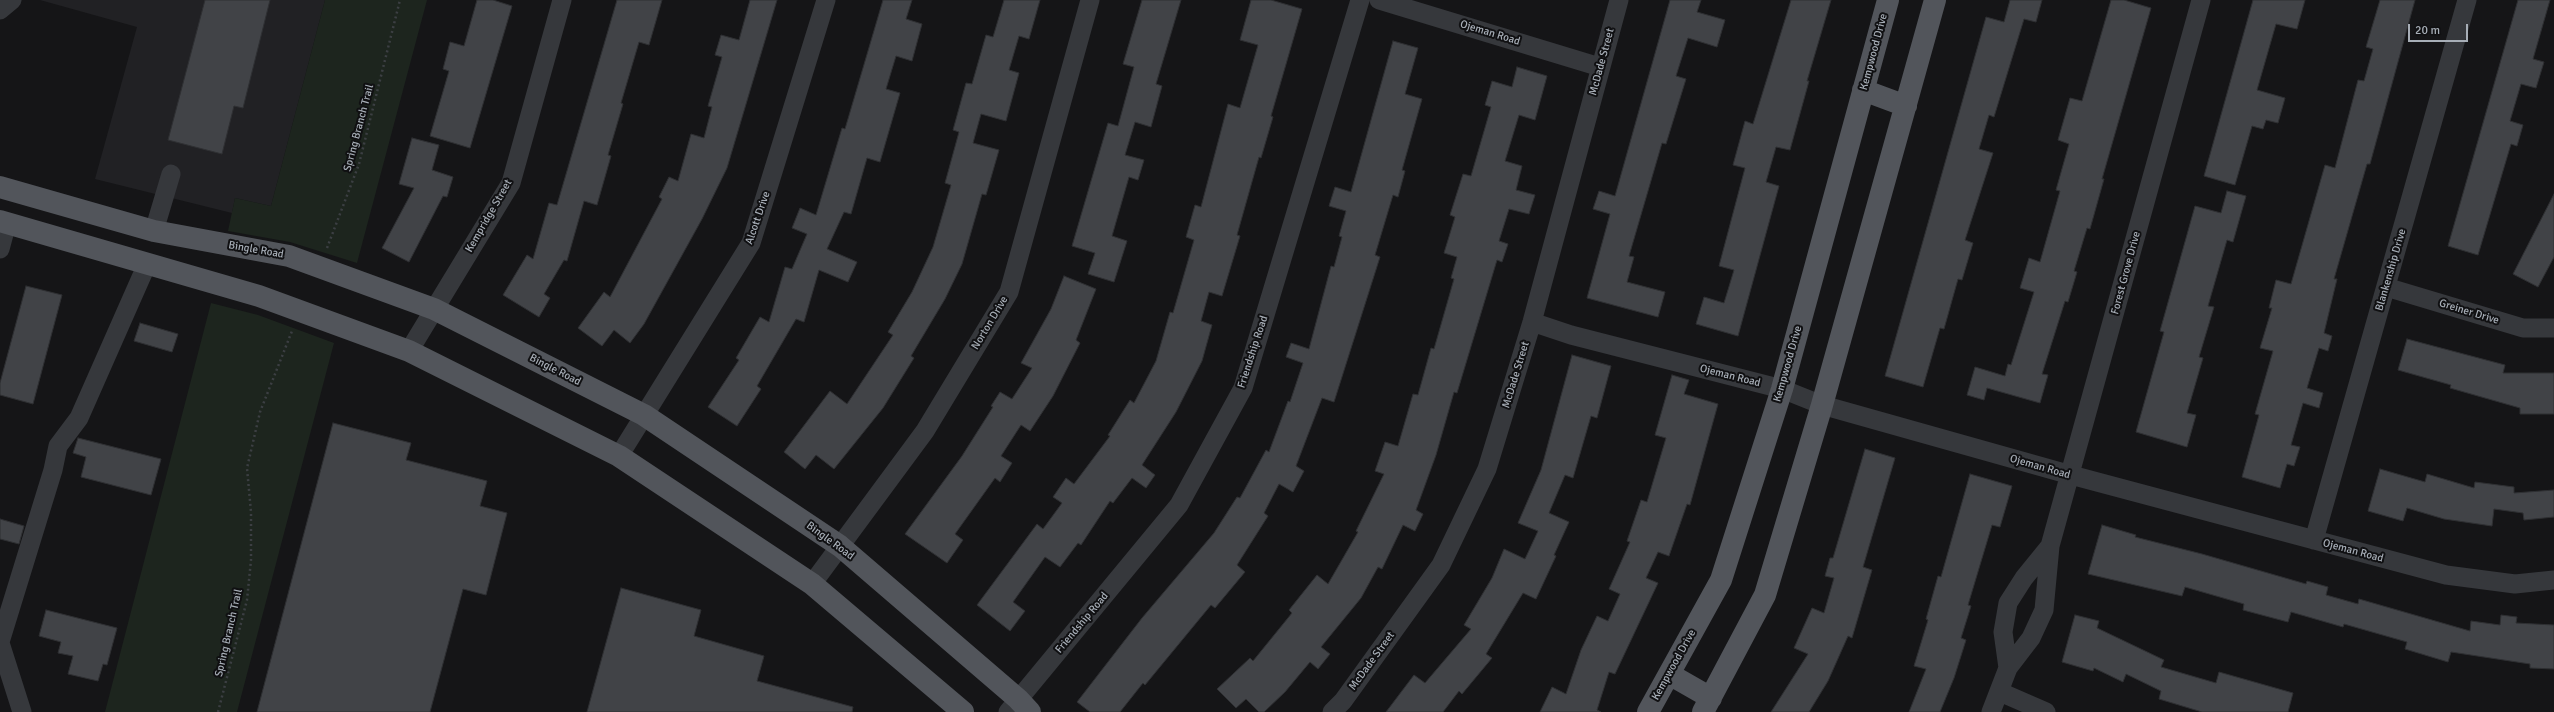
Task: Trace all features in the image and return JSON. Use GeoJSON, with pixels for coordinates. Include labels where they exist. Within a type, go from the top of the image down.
{"type":"FeatureCollection","features":[{"type":"Feature","properties":{"kind":"main road","name":"Kempwood Drive"},"geometry":{"type":"LineString","coordinates":[[1648,712],[1721,580],[1782,389],[1888,0]]}},
{"type":"Feature","properties":{"kind":"main road"},"geometry":{"type":"LineString","coordinates":[[1669,674],[1707,705],[1765,595],[1822,405],[1935,0]]}},
{"type":"Feature","properties":{"kind":"main road"},"geometry":{"type":"LineString","coordinates":[[1864,90],[1906,106]]}},
{"type":"Feature","properties":{"kind":"main road","name":"Bingle Road"},"geometry":{"type":"LineString","coordinates":[[0,187],[154,231],[289,256],[434,309],[644,415],[840,546],[1019,708]]}},
{"type":"Feature","properties":{"kind":"main road"},"geometry":{"type":"LineString","coordinates":[[4,222],[259,296],[408,351],[619,456],[812,584],[963,712]]}},
{"type":"Feature","properties":{"kind":"main road"},"geometry":{"type":"LineString","coordinates":[[147,264],[154,231]]}},
{"type":"Feature","properties":{"kind":"street"},"geometry":{"type":"LineString","coordinates":[[0,10],[12,0]]}},
{"type":"Feature","properties":{"kind":"street","name":"Kempridge Street"},"geometry":{"type":"LineString","coordinates":[[408,351],[510,183],[562,0]]}},
{"type":"Feature","properties":{"kind":"street","name":"Alcott Drive"},"geometry":{"type":"LineString","coordinates":[[619,456],[751,242],[826,0]]}},
{"type":"Feature","properties":{"kind":"street","name":"Norton Drive"},"geometry":{"type":"LineString","coordinates":[[812,584],[925,431],[1008,292],[1090,0]]}},
{"type":"Feature","properties":{"kind":"street","name":"Friendship Road"},"geometry":{"type":"LineString","coordinates":[[1019,708],[1179,505],[1243,388],[1360,0]]}},
{"type":"Feature","properties":{"kind":"street","name":"Ojeman Road"},"geometry":{"type":"LineString","coordinates":[[1379,0],[1600,67]]}},
{"type":"Feature","properties":{"kind":"street","name":"McDade Street"},"geometry":{"type":"LineString","coordinates":[[1332,712],[1343,701],[1441,565],[1488,469],[1532,322],[1600,67],[1620,0]]}},
{"type":"Feature","properties":{"kind":"street","name":"Forest Grove Drive"},"geometry":{"type":"LineString","coordinates":[[1991,712],[2008,668],[2031,638],[2044,610],[2050,546],[2071,476],[2201,0]]}},
{"type":"Feature","properties":{"kind":"street","name":"Blankenship Drive"},"geometry":{"type":"LineString","coordinates":[[2314,540],[2467,0]]}},
{"type":"Feature","properties":{"kind":"street"},"geometry":{"type":"LineString","coordinates":[[154,231],[171,174]]}},
{"type":"Feature","properties":{"kind":"street"},"geometry":{"type":"LineString","coordinates":[[0,249],[4,222]]}},
{"type":"Feature","properties":{"kind":"street"},"geometry":{"type":"LineString","coordinates":[[22,712],[0,642],[53,470],[58,446],[79,418],[147,264]]}},
{"type":"Feature","properties":{"kind":"street","name":"Greiner Drive"},"geometry":{"type":"LineString","coordinates":[[2386,287],[2524,328],[2554,328]]}},
{"type":"Feature","properties":{"kind":"street","name":"Ojeman Road"},"geometry":{"type":"LineString","coordinates":[[1532,322],[1571,334],[1782,389],[1822,405],[2071,476],[2446,575],[2515,584],[2554,580]]}},
{"type":"Feature","properties":{"kind":"street","name":"Forest Grove Drive"},"geometry":{"type":"LineString","coordinates":[[2008,668],[2003,632],[2008,603],[2024,578],[2050,546]]}},
{"type":"Feature","properties":{"kind":"street"},"geometry":{"type":"LineString","coordinates":[[2000,692],[2046,712]]}},
{"type":"Feature","properties":{"kind":"path","name":"Spring Branch Trail"},"geometry":{"type":"LineString","coordinates":[[325,252],[359,164],[400,0]]}},
{"type":"Feature","properties":{"kind":"path","name":"Spring Branch Trail"},"geometry":{"type":"LineString","coordinates":[[218,712],[248,600],[251,560],[251,512],[247,468],[260,412],[294,326]]}},
{"type":"Feature","properties":{"kind":"shaded area"},"geometry":{"type":"Polygon","coordinates":[[[40,0],[325,0],[271,206],[235,198],[232,213],[95,179],[137,27],[40,0]]]}},
{"type":"Feature","properties":{"kind":"shaded area"},"geometry":{"type":"Polygon","coordinates":[[[325,0],[427,0],[357,263],[290,242],[228,231],[235,198],[271,206],[325,0]]]}},
{"type":"Feature","properties":{"kind":"shaded area"},"geometry":{"type":"Polygon","coordinates":[[[211,303],[258,315],[334,343],[237,712],[105,712],[211,303]]]}},
{"type":"Feature","properties":{"kind":"building"},"geometry":{"type":"Polygon","coordinates":[[[205,0],[270,0],[243,108],[234,106],[222,154],[168,140],[205,0]]]}},
{"type":"Feature","properties":{"kind":"building"},"geometry":{"type":"Polygon","coordinates":[[[477,0],[493,0],[512,6],[470,148],[430,136],[449,71],[443,69],[450,42],[464,46],[477,0]]]}},
{"type":"Feature","properties":{"kind":"building"},"geometry":{"type":"Polygon","coordinates":[[[617,0],[662,0],[649,45],[639,42],[621,103],[623,104],[608,155],[611,156],[597,205],[584,201],[567,261],[564,260],[544,294],[550,298],[539,317],[503,295],[527,255],[533,259],[549,203],[557,205],[617,0]]]}},
{"type":"Feature","properties":{"kind":"building"},"geometry":{"type":"Polygon","coordinates":[[[750,0],[777,0],[727,168],[702,219],[644,324],[630,343],[614,330],[602,346],[578,328],[604,292],[610,297],[662,199],[659,197],[669,177],[678,181],[691,134],[704,138],[712,107],[708,106],[722,57],[715,55],[721,35],[739,40],[750,0]]]}},
{"type":"Feature","properties":{"kind":"building"},"geometry":{"type":"Polygon","coordinates":[[[883,0],[912,0],[906,19],[922,24],[912,61],[896,56],[886,89],[900,93],[880,162],[867,158],[851,214],[844,212],[827,249],[857,262],[848,282],[819,270],[804,322],[796,319],[757,386],[761,389],[737,426],[708,407],[739,360],[736,358],[760,317],[769,322],[785,267],[792,269],[807,234],[792,228],[800,208],[816,215],[842,128],[845,129],[883,0]]]}},
{"type":"Feature","properties":{"kind":"building"},"geometry":{"type":"Polygon","coordinates":[[[1004,0],[1040,0],[1029,39],[1019,36],[1009,70],[1019,73],[1006,121],[981,114],[973,143],[999,150],[986,195],[982,194],[962,264],[945,299],[911,356],[914,358],[883,408],[834,469],[816,455],[805,469],[784,452],[830,391],[847,404],[893,335],[888,332],[912,292],[933,247],[951,185],[945,183],[959,132],[953,130],[966,83],[972,84],[986,35],[993,37],[1004,0]]]}},
{"type":"Feature","properties":{"kind":"building"},"geometry":{"type":"Polygon","coordinates":[[[1142,0],[1181,0],[1156,84],[1162,86],[1151,127],[1135,122],[1125,155],[1144,160],[1138,180],[1129,177],[1112,236],[1127,241],[1114,282],[1088,274],[1095,253],[1072,246],[1108,123],[1118,126],[1134,67],[1123,64],[1142,0]]]}},
{"type":"Feature","properties":{"kind":"building"},"geometry":{"type":"Polygon","coordinates":[[[1251,0],[1271,0],[1302,9],[1271,116],[1273,117],[1261,158],[1259,157],[1237,235],[1240,236],[1222,296],[1209,292],[1201,321],[1212,325],[1202,361],[1176,412],[1142,465],[1155,475],[1146,488],[1132,478],[1113,503],[1110,501],[1081,545],[1078,543],[1060,567],[1045,557],[1013,602],[1025,611],[1010,631],[977,605],[1037,524],[1043,529],[1062,503],[1053,497],[1066,478],[1074,484],[1110,436],[1108,435],[1130,400],[1134,403],[1156,361],[1170,312],[1173,313],[1194,240],[1186,237],[1195,205],[1201,207],[1228,104],[1240,108],[1258,45],[1240,40],[1251,0]]]}},
{"type":"Feature","properties":{"kind":"building"},"geometry":{"type":"Polygon","coordinates":[[[1670,0],[1701,0],[1697,12],[1725,20],[1717,47],[1688,38],[1676,76],[1686,79],[1666,144],[1662,143],[1629,256],[1634,257],[1627,282],[1665,292],[1658,317],[1587,298],[1610,214],[1593,209],[1599,191],[1615,196],[1670,0]]]}},
{"type":"Feature","properties":{"kind":"building"},"geometry":{"type":"Polygon","coordinates":[[[1791,0],[1831,0],[1807,81],[1809,81],[1790,150],[1776,147],[1766,182],[1779,186],[1738,336],[1696,324],[1704,297],[1724,303],[1734,270],[1719,266],[1745,168],[1733,165],[1745,121],[1753,124],[1791,0]]]}},
{"type":"Feature","properties":{"kind":"building"},"geometry":{"type":"Polygon","coordinates":[[[2010,0],[2042,0],[2036,22],[2024,19],[1994,117],[1989,115],[1979,149],[1993,153],[1965,240],[1973,243],[1962,280],[1958,279],[1944,329],[1940,328],[1923,387],[1885,376],[1986,17],[2004,22],[2010,0]]]}},
{"type":"Feature","properties":{"kind":"building"},"geometry":{"type":"Polygon","coordinates":[[[2111,0],[2124,0],[2151,8],[2102,179],[2104,179],[2090,229],[2087,228],[2074,271],[2077,272],[2068,302],[2065,301],[2042,374],[2048,375],[2040,403],[1987,388],[1984,400],[1967,395],[1975,367],[2005,376],[2008,364],[2011,365],[2034,292],[2020,288],[2029,258],[2040,262],[2060,191],[2056,190],[2069,144],[2058,140],[2070,98],[2082,101],[2111,0]]]}},
{"type":"Feature","properties":{"kind":"building"},"geometry":{"type":"Polygon","coordinates":[[[2253,0],[2305,0],[2297,29],[2276,24],[2257,90],[2285,98],[2278,123],[2266,120],[2263,129],[2252,126],[2235,185],[2204,176],[2253,0]]]}},
{"type":"Feature","properties":{"kind":"building"},"geometry":{"type":"Polygon","coordinates":[[[2380,0],[2415,0],[2370,164],[2367,164],[2334,279],[2337,279],[2324,333],[2332,336],[2328,351],[2319,348],[2307,388],[2323,393],[2319,408],[2303,403],[2291,445],[2300,447],[2294,466],[2287,464],[2280,488],[2242,477],[2259,415],[2255,414],[2273,351],[2260,348],[2272,308],[2269,308],[2276,280],[2291,284],[2325,165],[2335,168],[2358,80],[2364,81],[2373,49],[2366,47],[2380,0]]]}},
{"type":"Feature","properties":{"kind":"building"},"geometry":{"type":"Polygon","coordinates":[[[2518,0],[2550,0],[2533,59],[2544,62],[2536,88],[2521,84],[2510,121],[2523,125],[2517,146],[2511,144],[2478,255],[2448,246],[2518,0]]]}},
{"type":"Feature","properties":{"kind":"building"},"geometry":{"type":"Polygon","coordinates":[[[1393,41],[1418,48],[1405,94],[1422,99],[1402,170],[1405,171],[1398,197],[1393,195],[1375,255],[1380,257],[1334,402],[1322,398],[1296,466],[1304,471],[1293,492],[1279,484],[1264,513],[1268,516],[1237,565],[1245,572],[1215,608],[1211,605],[1145,685],[1143,683],[1120,712],[1090,712],[1077,702],[1142,618],[1214,533],[1237,497],[1240,498],[1266,450],[1269,452],[1288,401],[1290,402],[1303,363],[1286,357],[1291,343],[1309,349],[1331,266],[1334,267],[1342,237],[1339,236],[1346,211],[1329,206],[1335,187],[1351,192],[1393,41]]]}},
{"type":"Feature","properties":{"kind":"building"},"geometry":{"type":"Polygon","coordinates":[[[1517,67],[1547,76],[1535,120],[1519,115],[1505,161],[1522,166],[1516,190],[1535,195],[1529,214],[1509,209],[1499,241],[1508,244],[1502,262],[1497,260],[1457,393],[1454,392],[1436,455],[1416,510],[1423,514],[1415,531],[1403,525],[1382,569],[1378,567],[1361,598],[1321,647],[1330,654],[1318,669],[1310,662],[1285,692],[1264,712],[1259,712],[1246,699],[1236,708],[1217,689],[1250,658],[1253,661],[1292,613],[1289,610],[1317,575],[1328,584],[1358,532],[1356,531],[1384,474],[1375,471],[1385,442],[1398,446],[1413,394],[1418,395],[1431,348],[1434,349],[1454,279],[1451,278],[1457,257],[1444,253],[1455,217],[1450,215],[1463,174],[1471,176],[1491,107],[1485,105],[1492,81],[1512,87],[1517,67]]]}},
{"type":"Feature","properties":{"kind":"building"},"geometry":{"type":"Polygon","coordinates":[[[412,138],[439,145],[432,170],[453,177],[447,197],[443,196],[409,262],[382,248],[414,188],[399,184],[412,138]]]}},
{"type":"Feature","properties":{"kind":"building"},"geometry":{"type":"Polygon","coordinates":[[[2227,191],[2246,196],[2233,242],[2227,240],[2208,306],[2214,307],[2199,357],[2203,358],[2187,413],[2196,415],[2187,447],[2136,432],[2164,332],[2160,331],[2195,206],[2221,213],[2227,191]]]}},
{"type":"Feature","properties":{"kind":"building"},"geometry":{"type":"Polygon","coordinates":[[[2554,194],[2554,257],[2538,287],[2513,274],[2554,194]]]}},
{"type":"Feature","properties":{"kind":"building"},"geometry":{"type":"Polygon","coordinates":[[[1064,276],[1096,289],[1076,340],[1080,343],[1053,396],[1030,431],[1021,425],[1001,456],[1012,463],[1000,482],[995,478],[955,534],[963,540],[947,563],[905,534],[962,456],[993,407],[991,406],[1000,392],[1012,399],[1032,368],[1021,363],[1051,309],[1064,276]]]}},
{"type":"Feature","properties":{"kind":"building"},"geometry":{"type":"Polygon","coordinates":[[[26,286],[62,295],[33,404],[0,395],[0,383],[26,286]]]}},
{"type":"Feature","properties":{"kind":"building"},"geometry":{"type":"Polygon","coordinates":[[[140,323],[178,334],[172,352],[134,341],[140,323]]]}},
{"type":"Feature","properties":{"kind":"building"},"geometry":{"type":"Polygon","coordinates":[[[2407,339],[2505,365],[2503,373],[2554,373],[2554,414],[2520,414],[2520,408],[2450,388],[2451,385],[2398,370],[2407,339]]]}},
{"type":"Feature","properties":{"kind":"building"},"geometry":{"type":"Polygon","coordinates":[[[1572,355],[1611,366],[1597,418],[1591,416],[1573,478],[1565,475],[1549,513],[1569,522],[1554,555],[1556,556],[1536,599],[1523,593],[1486,654],[1492,658],[1462,694],[1459,691],[1443,712],[1386,712],[1414,675],[1425,683],[1471,629],[1464,625],[1492,578],[1504,549],[1525,559],[1538,531],[1518,523],[1541,470],[1572,355]]]}},
{"type":"Feature","properties":{"kind":"building"},"geometry":{"type":"Polygon","coordinates":[[[1672,375],[1689,380],[1684,394],[1718,404],[1690,505],[1687,504],[1669,556],[1658,552],[1646,578],[1658,583],[1615,674],[1609,672],[1597,710],[1601,712],[1540,712],[1552,687],[1566,694],[1581,650],[1597,616],[1608,621],[1620,594],[1609,589],[1630,542],[1627,541],[1641,500],[1647,502],[1666,438],[1655,435],[1672,375]]]}},
{"type":"Feature","properties":{"kind":"building"},"geometry":{"type":"Polygon","coordinates":[[[333,423],[411,443],[406,460],[487,481],[480,506],[507,513],[486,595],[463,589],[430,712],[257,712],[333,423]]]}},
{"type":"Feature","properties":{"kind":"building"},"geometry":{"type":"Polygon","coordinates":[[[78,438],[161,459],[151,495],[81,477],[86,457],[73,453],[78,438]]]}},
{"type":"Feature","properties":{"kind":"building"},"geometry":{"type":"Polygon","coordinates":[[[1865,449],[1895,458],[1863,567],[1872,570],[1852,638],[1848,636],[1828,681],[1809,712],[1771,712],[1808,654],[1794,648],[1812,608],[1824,613],[1834,578],[1825,576],[1830,558],[1833,558],[1865,449]]]}},
{"type":"Feature","properties":{"kind":"building"},"geometry":{"type":"Polygon","coordinates":[[[2380,469],[2425,482],[2427,474],[2474,488],[2475,482],[2514,487],[2514,493],[2554,490],[2554,517],[2524,520],[2523,513],[2494,509],[2492,526],[2444,519],[2407,508],[2403,521],[2368,511],[2380,469]]]}},
{"type":"Feature","properties":{"kind":"building"},"geometry":{"type":"Polygon","coordinates":[[[1970,474],[2012,486],[2000,527],[1992,525],[1968,605],[1971,606],[1961,638],[1966,640],[1954,678],[1940,712],[1909,712],[1926,669],[1914,666],[1928,620],[1926,619],[1938,576],[1941,577],[1970,474]]]}},
{"type":"Feature","properties":{"kind":"building"},"geometry":{"type":"Polygon","coordinates":[[[0,519],[24,526],[19,544],[0,539],[0,519]]]}},
{"type":"Feature","properties":{"kind":"building"},"geometry":{"type":"Polygon","coordinates":[[[2102,525],[2136,535],[2135,537],[2202,554],[2306,584],[2307,581],[2328,587],[2326,595],[2358,604],[2359,599],[2470,631],[2471,621],[2500,625],[2501,615],[2517,617],[2516,623],[2554,625],[2554,669],[2530,668],[2530,664],[2451,652],[2448,662],[2405,649],[2407,642],[2344,624],[2343,627],[2291,612],[2288,622],[2243,610],[2244,604],[2185,587],[2182,596],[2088,574],[2102,525]]]}},
{"type":"Feature","properties":{"kind":"building"},"geometry":{"type":"Polygon","coordinates":[[[621,588],[701,610],[694,636],[764,656],[757,681],[853,707],[852,712],[587,712],[621,588]]]}},
{"type":"Feature","properties":{"kind":"building"},"geometry":{"type":"Polygon","coordinates":[[[46,610],[117,628],[107,665],[103,664],[98,681],[68,674],[73,656],[58,653],[61,642],[39,636],[46,610]]]}},
{"type":"Feature","properties":{"kind":"building"},"geometry":{"type":"Polygon","coordinates":[[[2075,615],[2099,621],[2097,628],[2164,660],[2161,667],[2216,683],[2219,672],[2293,693],[2288,712],[2202,712],[2159,699],[2161,691],[2126,674],[2123,682],[2094,668],[2093,671],[2062,662],[2075,615]]]}}]}
